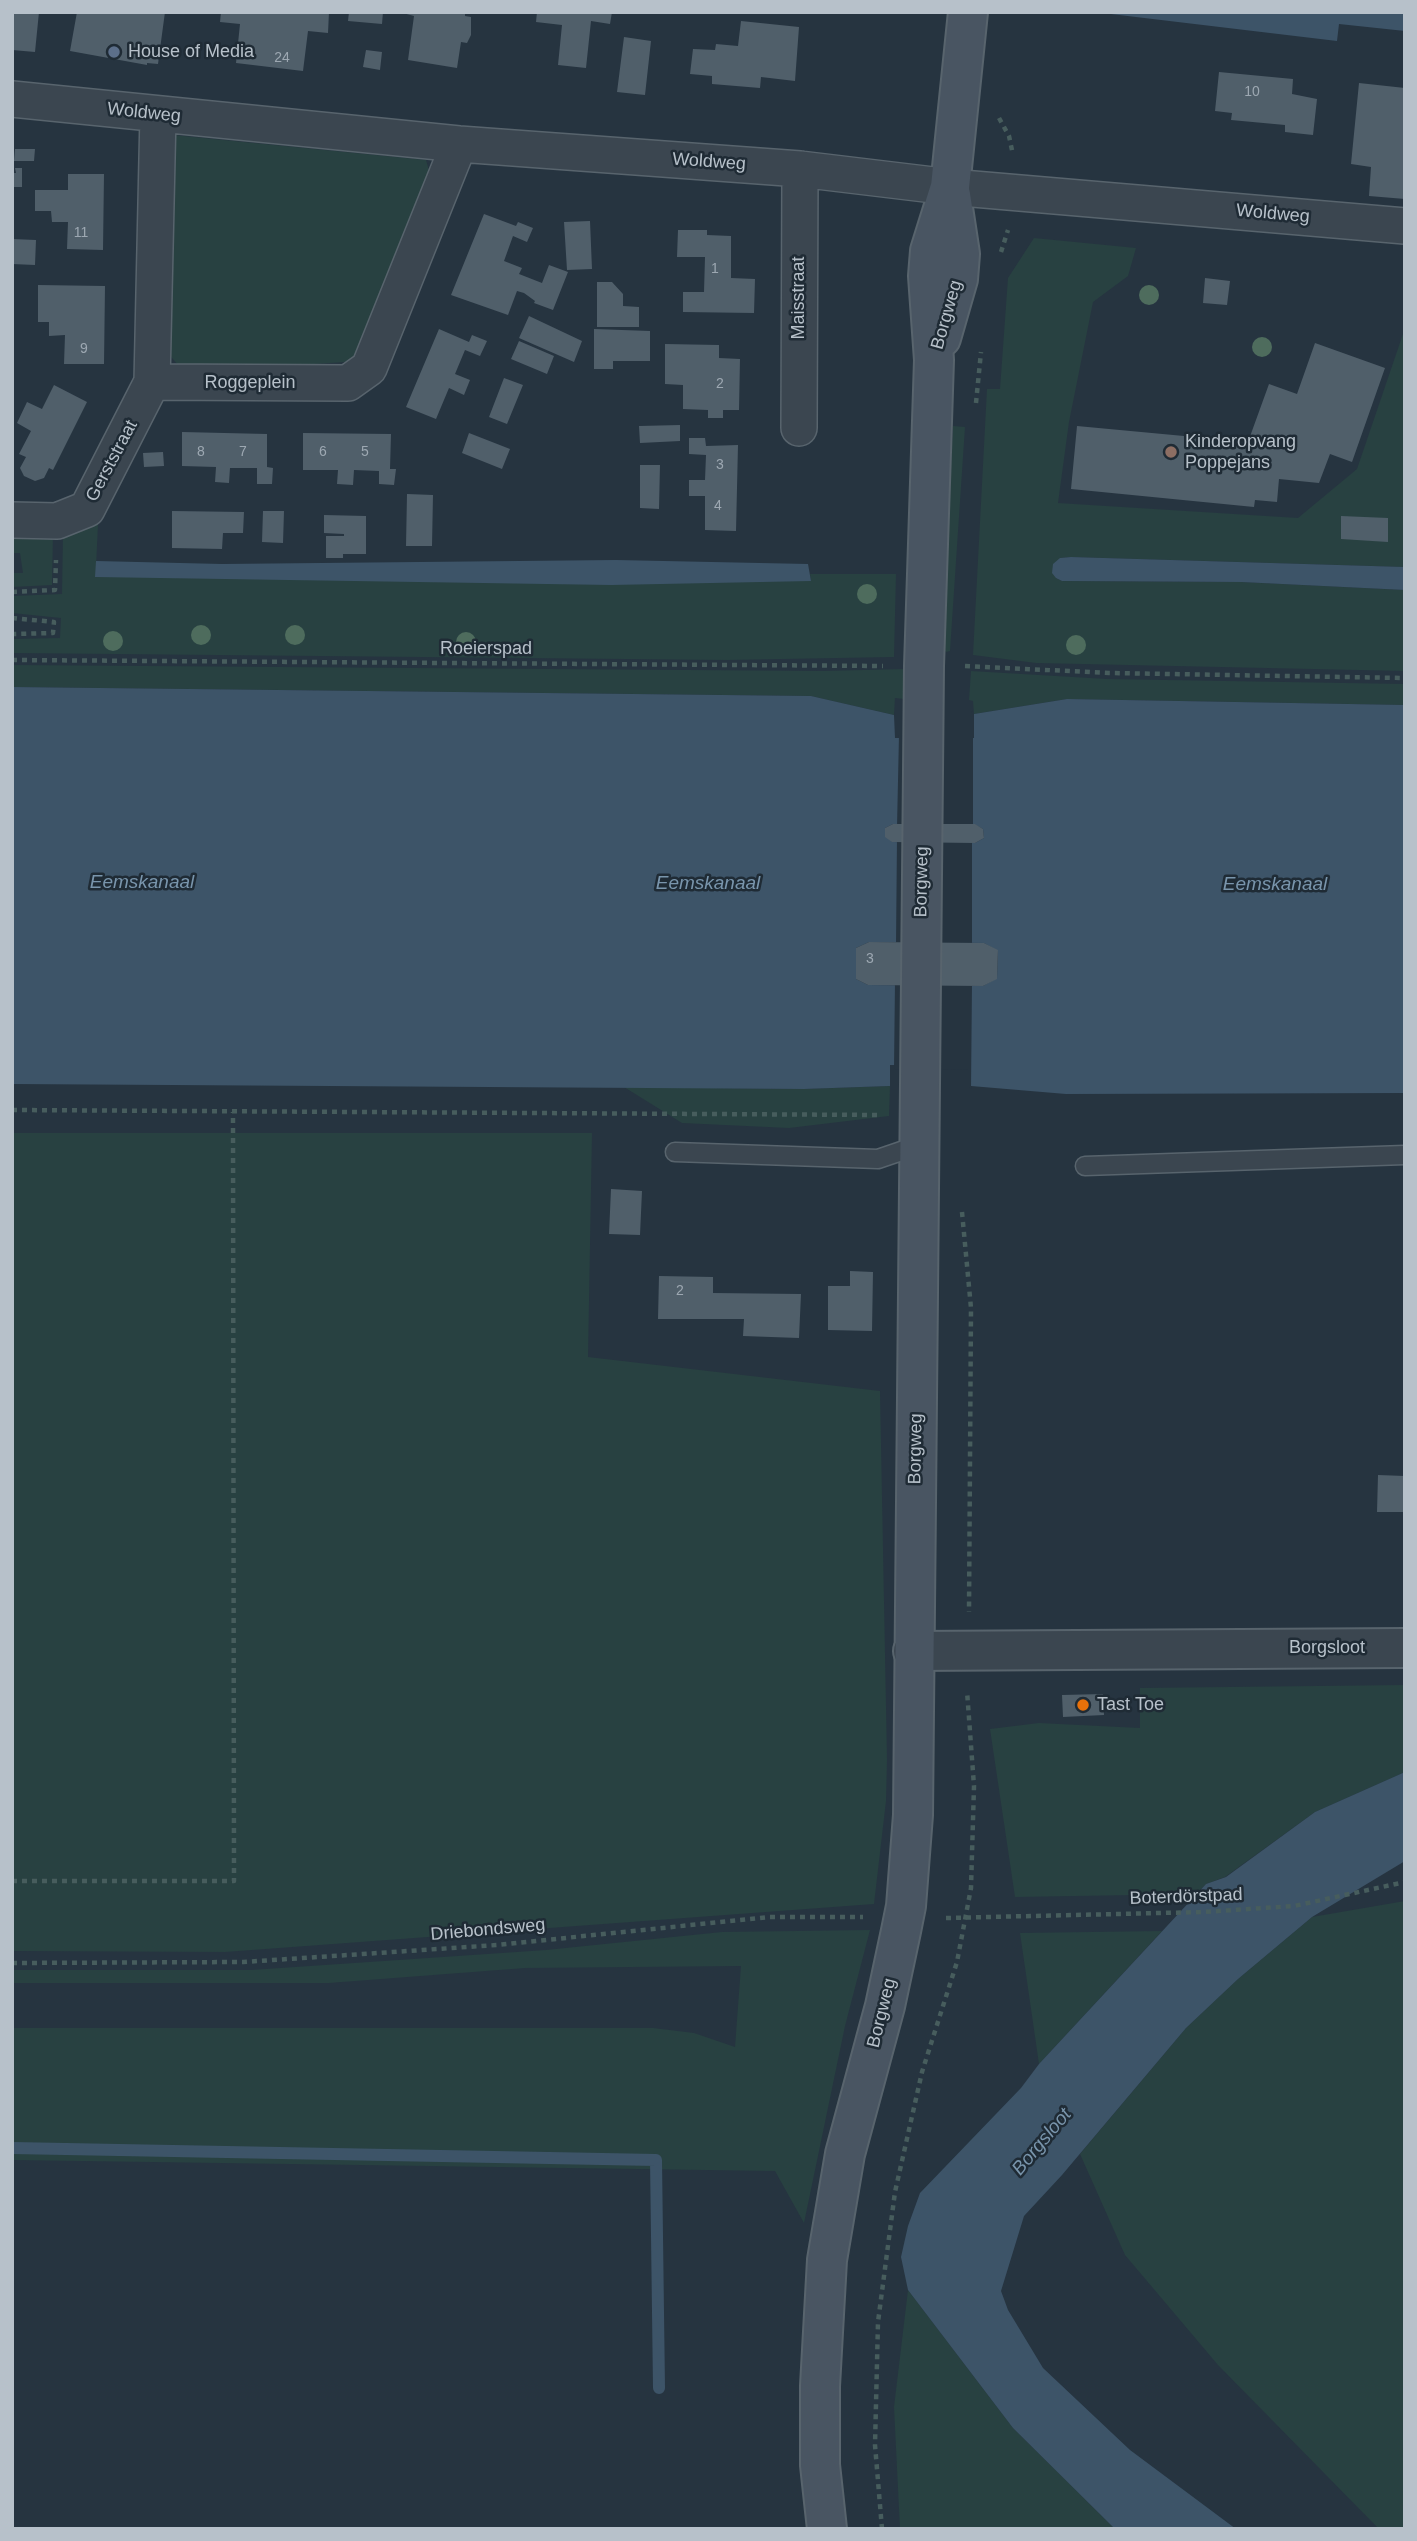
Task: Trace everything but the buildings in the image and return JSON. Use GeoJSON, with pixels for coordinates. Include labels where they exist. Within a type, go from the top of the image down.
{"type":"FeatureCollection","features":[{"type":"Feature","properties":{"kind":"main road","name":"Borgweg"},"geometry":{"type":"LineString","coordinates":[[827,2529],[820,2465],[820,2386],[827,2260],[845,2154],[885,2006],[903,1918],[911,1854],[914,1792],[919,1124],[936,677],[934,360],[929,265],[930,251],[950,187],[968,12]]}},
{"type":"Feature","properties":{"kind":"street","name":"Woldweg"},"geometry":{"type":"LineString","coordinates":[[12,99],[458,144],[800,169],[950,187],[1405,226]]}},
{"type":"Feature","properties":{"kind":"street"},"geometry":{"type":"LineString","coordinates":[[152,382],[159,114]]}},
{"type":"Feature","properties":{"kind":"street","name":"Roggeplein"},"geometry":{"type":"LineString","coordinates":[[152,382],[348,383],[369,368],[458,144]]}},
{"type":"Feature","properties":{"kind":"street","name":"Maisstraat"},"geometry":{"type":"LineString","coordinates":[[799,428],[800,169]]}},
{"type":"Feature","properties":{"kind":"street","name":"Gerststraat"},"geometry":{"type":"LineString","coordinates":[[12,520],[57,521],[86,509],[152,382]]}},
{"type":"Feature","properties":{"kind":"street","name":"Borgsloot"},"geometry":{"type":"LineString","coordinates":[[913,1651],[1405,1648]]}},
{"type":"Feature","properties":{"kind":"lane"},"geometry":{"type":"LineString","coordinates":[[675,1152],[878,1158],[919,1124]]}},
{"type":"Feature","properties":{"kind":"lane"},"geometry":{"type":"LineString","coordinates":[[1085,1166],[1405,1155]]}},
{"type":"Feature","properties":{"kind":"path"},"geometry":{"type":"LineString","coordinates":[[12,592],[55,590]]}},
{"type":"Feature","properties":{"kind":"path"},"geometry":{"type":"LineString","coordinates":[[12,618],[54,622],[53,633],[12,634]]}},
{"type":"Feature","properties":{"kind":"path","name":"Roeierspad"},"geometry":{"type":"LineString","coordinates":[[12,660],[936,677],[1109,673],[1405,678]]}},
{"type":"Feature","properties":{"kind":"path"},"geometry":{"type":"LineString","coordinates":[[12,1111],[233,1112],[919,1124]]}},
{"type":"Feature","properties":{"kind":"path"},"geometry":{"type":"LineString","coordinates":[[12,1881],[234,1881],[233,1112]]}},
{"type":"Feature","properties":{"kind":"path"},"geometry":{"type":"LineString","coordinates":[[882,2529],[875,2445],[878,2322],[895,2192],[922,2072],[957,1962],[966,1917],[974,1847],[974,1786],[967,1689],[971,1308],[961,1199]]}},
{"type":"Feature","properties":{"kind":"path","name":"Boterdörstpad"},"geometry":{"type":"LineString","coordinates":[[966,1917],[1203,1912],[1294,1906],[1405,1882]]}},
{"type":"Feature","properties":{"kind":"path","name":"Driebondsweg"},"geometry":{"type":"LineString","coordinates":[[12,1962],[243,1962],[497,1945],[769,1917],[966,1917]]}},
{"type":"Feature","properties":{"kind":"green space"},"geometry":{"type":"Polygon","coordinates":[[[173,135],[426,160],[432,181],[361,356],[345,362],[300,365],[280,372],[178,365],[167,352],[173,135]]]}},
{"type":"Feature","properties":{"kind":"green space"},"geometry":{"type":"Polygon","coordinates":[[[1034,238],[1136,248],[1128,276],[1093,302],[1069,422],[1058,503],[1298,518],[1357,469],[1405,328],[1405,567],[1071,557],[1060,558],[1056,578],[1062,581],[1241,582],[1405,590],[1405,671],[1036,663],[973,655],[987,389],[1000,389],[1008,278],[1034,238]]]}},
{"type":"Feature","properties":{"kind":"green space"},"geometry":{"type":"Polygon","coordinates":[[[953,426],[965,427],[950,651],[946,652],[947,535],[953,426]]]}},
{"type":"Feature","properties":{"kind":"green space"},"geometry":{"type":"Polygon","coordinates":[[[94,519],[98,525],[96,567],[811,580],[810,574],[896,574],[894,657],[726,660],[12,653],[12,639],[60,638],[61,618],[12,613],[12,596],[62,594],[63,533],[94,519]]]}},
{"type":"Feature","properties":{"kind":"green space"},"geometry":{"type":"Polygon","coordinates":[[[12,531],[53,532],[52,585],[12,587],[12,573],[23,573],[20,553],[12,553],[12,531]]]}},
{"type":"Feature","properties":{"kind":"green space"},"geometry":{"type":"Polygon","coordinates":[[[12,665],[822,671],[905,669],[904,699],[895,698],[894,715],[811,696],[12,687],[12,665]]]}},
{"type":"Feature","properties":{"kind":"green space"},"geometry":{"type":"Polygon","coordinates":[[[971,671],[1107,679],[1405,684],[1405,705],[1067,699],[974,714],[973,701],[969,700],[971,671]]]}},
{"type":"Feature","properties":{"kind":"green space"},"geometry":{"type":"Polygon","coordinates":[[[890,1086],[889,1116],[789,1128],[682,1123],[624,1087],[804,1089],[890,1086]]]}},
{"type":"Feature","properties":{"kind":"green space"},"geometry":{"type":"Polygon","coordinates":[[[12,1133],[592,1133],[588,1357],[880,1391],[887,1759],[886,1801],[874,1904],[225,1952],[12,1951],[12,1133]]]}},
{"type":"Feature","properties":{"kind":"green space"},"geometry":{"type":"Polygon","coordinates":[[[1405,1685],[1405,1772],[1315,1812],[1225,1877],[1206,1884],[1196,1894],[1015,1897],[990,1729],[1039,1723],[1140,1728],[1140,1688],[1405,1685]]]}},
{"type":"Feature","properties":{"kind":"green space"},"geometry":{"type":"Polygon","coordinates":[[[1405,1901],[1405,2529],[1379,2529],[1218,2365],[1125,2255],[1080,2154],[1186,2028],[1238,1979],[1312,1917],[1405,1901]]]}},
{"type":"Feature","properties":{"kind":"green space"},"geometry":{"type":"Polygon","coordinates":[[[870,1930],[845,2026],[804,2223],[775,2171],[12,2160],[12,2028],[653,2028],[694,2033],[735,2047],[741,1966],[525,1968],[329,1983],[12,1983],[12,1970],[251,1970],[546,1950],[722,1932],[870,1930]]]}},
{"type":"Feature","properties":{"kind":"green space"},"geometry":{"type":"Polygon","coordinates":[[[1162,1931],[1039,2064],[1020,1933],[1162,1931]]]}},
{"type":"Feature","properties":{"kind":"green space"},"geometry":{"type":"Polygon","coordinates":[[[908,2290],[1013,2428],[1115,2529],[900,2529],[894,2407],[908,2290]]]}},
{"type":"Feature","properties":{"kind":"water"},"geometry":{"type":"Polygon","coordinates":[[[1094,12],[1405,12],[1405,31],[1339,24],[1337,41],[1094,12]]]}},
{"type":"Feature","properties":{"kind":"water"},"geometry":{"type":"Polygon","coordinates":[[[1060,558],[1405,567],[1405,590],[1241,582],[1062,581],[1056,578],[1052,573],[1053,564],[1060,558]]]}},
{"type":"Feature","properties":{"kind":"water"},"geometry":{"type":"Polygon","coordinates":[[[616,560],[808,564],[811,581],[611,585],[95,577],[96,561],[222,564],[616,560]]]}},
{"type":"Feature","properties":{"kind":"water","name":"Eemskanaal"},"geometry":{"type":"Polygon","coordinates":[[[12,687],[811,696],[894,715],[895,738],[974,738],[974,714],[1067,699],[1405,705],[1405,1093],[1066,1094],[971,1086],[971,1066],[890,1065],[890,1086],[804,1089],[12,1084],[12,687]],[[893,824],[885,828],[892,842],[975,843],[984,838],[983,829],[974,824],[893,824]],[[869,942],[856,948],[856,979],[868,985],[983,986],[997,978],[998,951],[984,943],[869,942]]]}},
{"type":"Feature","properties":{"kind":"water"},"geometry":{"type":"Polygon","coordinates":[[[1405,1772],[1405,1861],[1312,1917],[1238,1979],[1186,2028],[1024,2216],[1001,2291],[1008,2310],[1043,2368],[1130,2450],[1236,2529],[1115,2529],[1013,2428],[908,2290],[901,2257],[908,2226],[920,2193],[1021,2088],[1039,2064],[1206,1884],[1226,1877],[1315,1812],[1405,1772]]]}},
{"type":"Feature","properties":{"kind":"pier"},"geometry":{"type":"Polygon","coordinates":[[[973,710],[973,827],[897,827],[899,735],[971,735],[973,710]]]}},
{"type":"Feature","properties":{"kind":"pier"},"geometry":{"type":"Polygon","coordinates":[[[897,838],[972,839],[972,946],[896,945],[897,838]]]}},
{"type":"Feature","properties":{"kind":"pier"},"geometry":{"type":"Polygon","coordinates":[[[895,982],[972,982],[971,1089],[968,1086],[968,1070],[894,1069],[895,982]]]}},
{"type":"Feature","properties":{"kind":"waterway"},"geometry":{"type":"LineString","coordinates":[[12,2148],[656,2160],[659,2388]]}},
{"type":"Feature","properties":{"kind":"place","name":"House of Media"},"geometry":{"type":"Point","coordinates":[114,52]}},
{"type":"Feature","properties":{"kind":"place","name":"Kinderopvang Poppejans"},"geometry":{"type":"Point","coordinates":[1171,452]}},
{"type":"Feature","properties":{"kind":"place","name":"Tast Toe"},"geometry":{"type":"Point","coordinates":[1083,1705]}}]}
